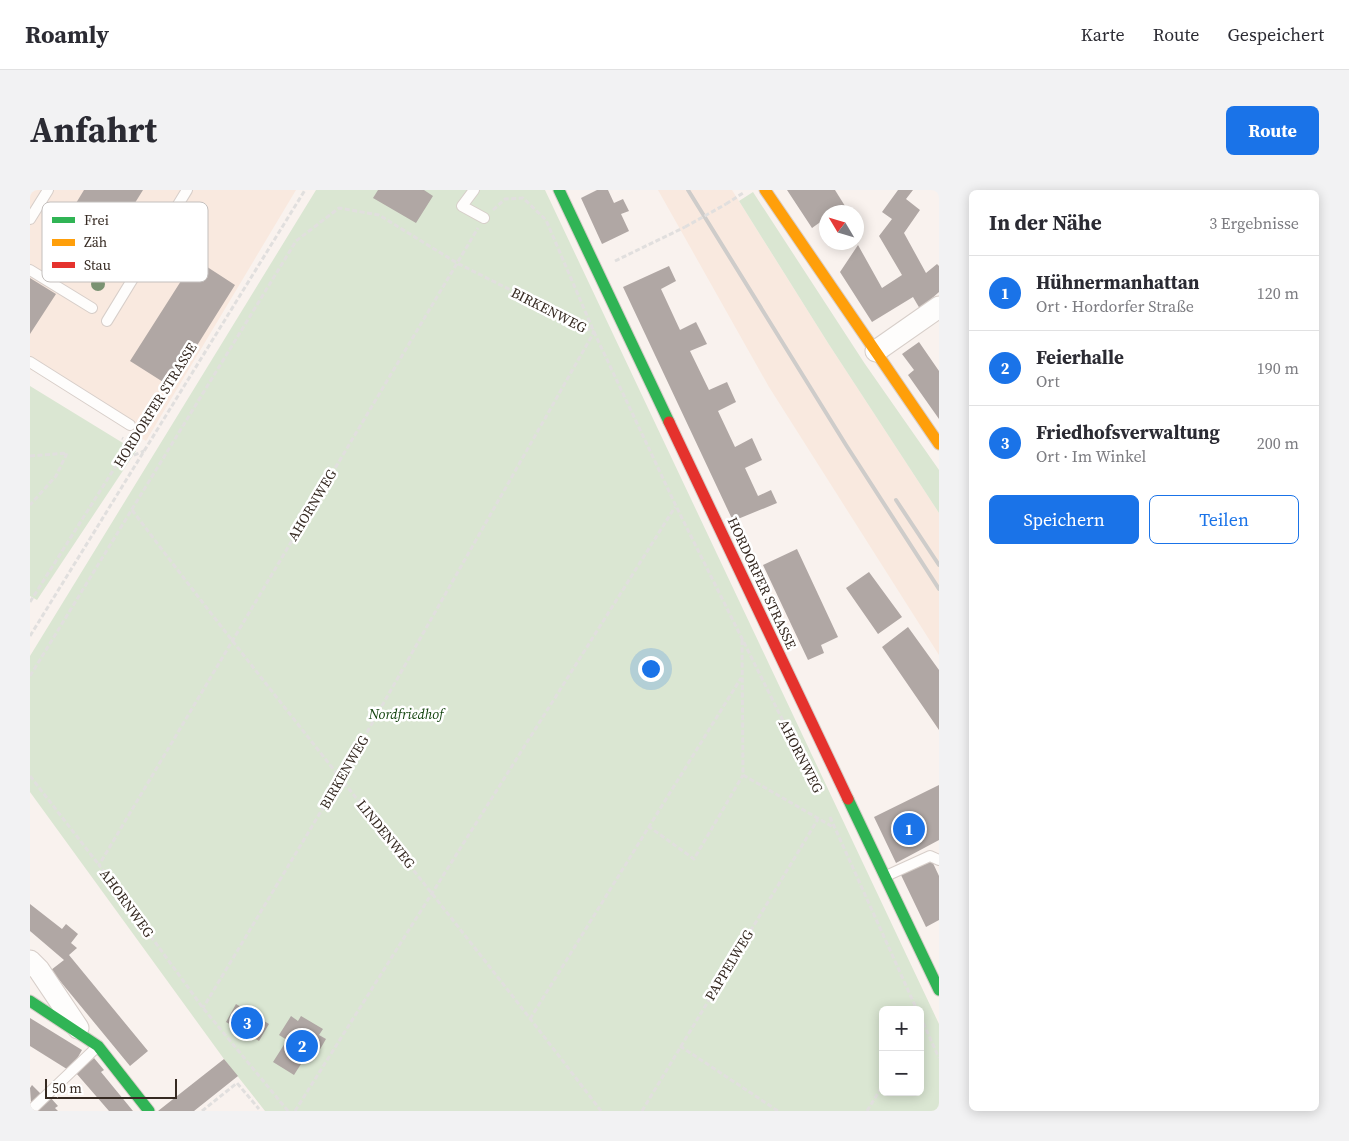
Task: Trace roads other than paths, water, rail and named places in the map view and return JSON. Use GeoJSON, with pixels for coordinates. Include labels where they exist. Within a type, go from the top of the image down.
{"type":"FeatureCollection","features":[{"type":"Feature","properties":{"kind":"street","name":"HORDORFER STRASSE"},"geometry":{"type":"LineString","coordinates":[[559,190],[939,990]]}},
{"type":"Feature","properties":{"kind":"street"},"geometry":{"type":"LineString","coordinates":[[765,190],[939,444]]}},
{"type":"Feature","properties":{"kind":"street"},"geometry":{"type":"LineString","coordinates":[[876,351],[939,307]]}},
{"type":"Feature","properties":{"kind":"street"},"geometry":{"type":"LineString","coordinates":[[30,961],[39,970],[81,1032]]}},
{"type":"Feature","properties":{"kind":"street"},"geometry":{"type":"LineString","coordinates":[[30,1001],[81,1032],[98,1046],[149,1111]]}},
{"type":"Feature","properties":{"kind":"lane"},"geometry":{"type":"LineString","coordinates":[[30,219],[48,190]]}},
{"type":"Feature","properties":{"kind":"lane"},"geometry":{"type":"LineString","coordinates":[[180,202],[187,190]]}},
{"type":"Feature","properties":{"kind":"lane"},"geometry":{"type":"LineString","coordinates":[[474,190],[462,206],[484,218]]}},
{"type":"Feature","properties":{"kind":"lane"},"geometry":{"type":"LineString","coordinates":[[30,270],[42,277]]}},
{"type":"Feature","properties":{"kind":"lane"},"geometry":{"type":"LineString","coordinates":[[50,282],[92,308]]}},
{"type":"Feature","properties":{"kind":"lane"},"geometry":{"type":"LineString","coordinates":[[107,321],[131,282]]}},
{"type":"Feature","properties":{"kind":"lane"},"geometry":{"type":"LineString","coordinates":[[30,362],[130,425]]}},
{"type":"Feature","properties":{"kind":"lane"},"geometry":{"type":"LineString","coordinates":[[885,876],[930,856],[939,860]]}},
{"type":"Feature","properties":{"kind":"lane"},"geometry":{"type":"LineString","coordinates":[[30,1111],[98,1046]]}},
{"type":"Feature","properties":{"kind":"railway"},"geometry":{"type":"LineString","coordinates":[[688,190],[846,445],[939,589]]}},
{"type":"Feature","properties":{"kind":"railway"},"geometry":{"type":"LineString","coordinates":[[896,500],[939,565]]}},
{"type":"Feature","properties":{"kind":"place","name":"Hühnermanhattan"},"geometry":{"type":"Point","coordinates":[909,829]}},
{"type":"Feature","properties":{"kind":"place","name":"Friedhofsverwaltung"},"geometry":{"type":"Point","coordinates":[247,1023]}},
{"type":"Feature","properties":{"kind":"place","name":"Feierhalle"},"geometry":{"type":"Point","coordinates":[302,1046]}},
{"type":"Feature","properties":{"kind":"park label","name":"Nordfriedhof"},"geometry":{"type":"Point","coordinates":[406,714]}}]}
